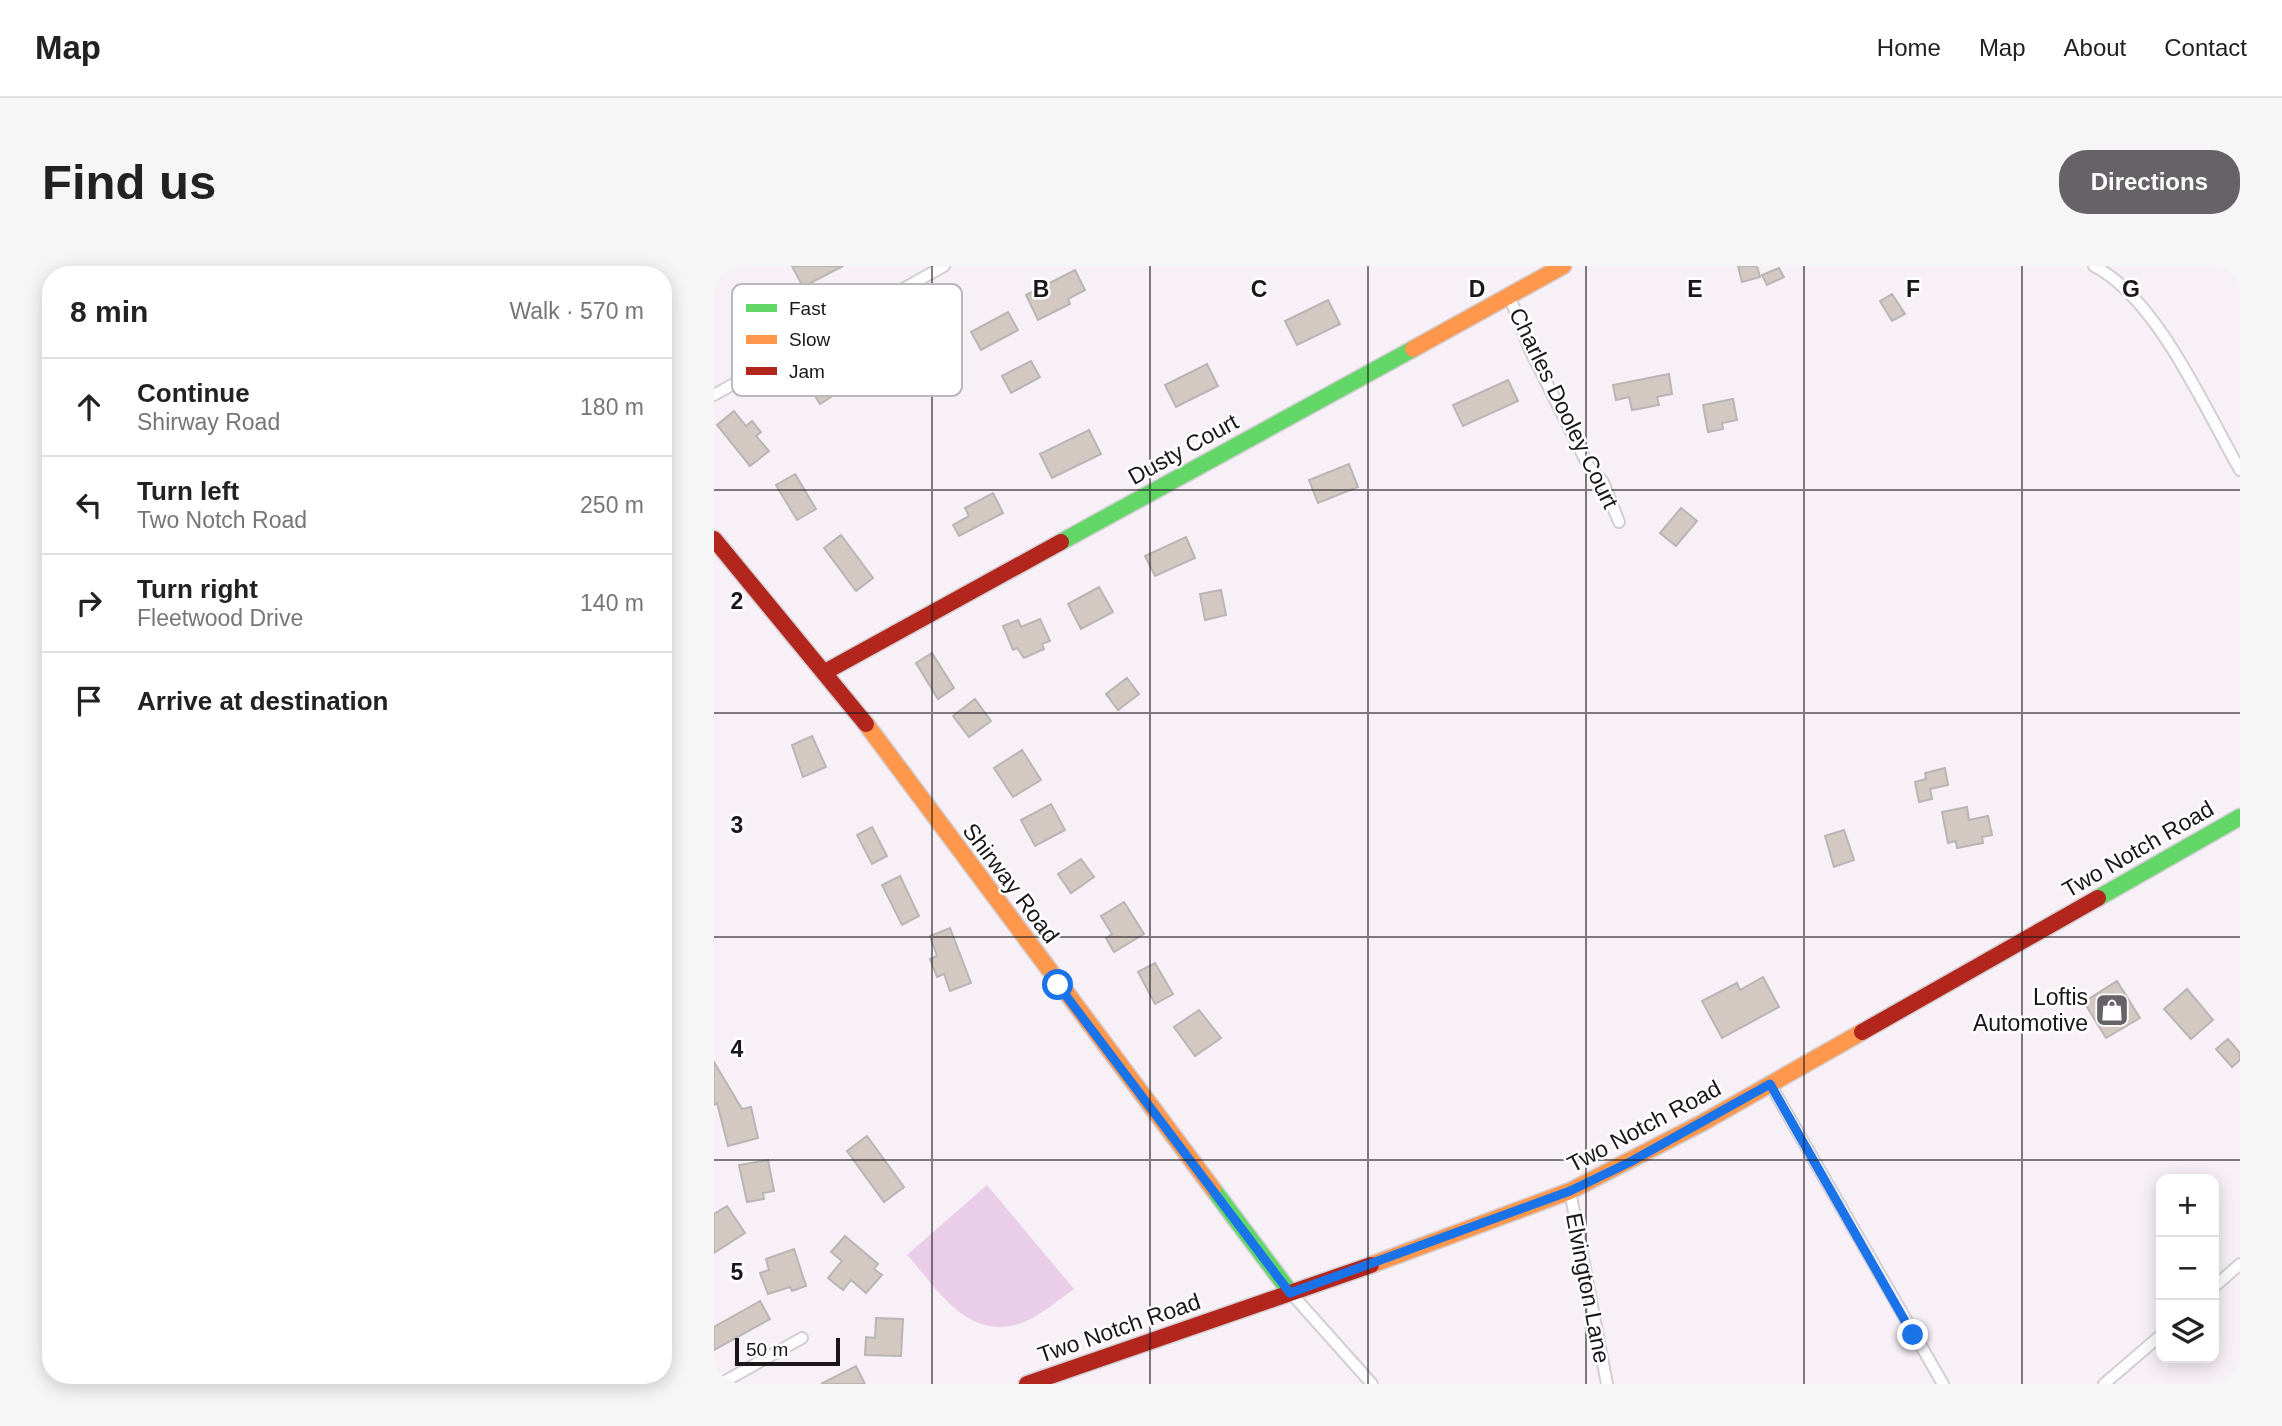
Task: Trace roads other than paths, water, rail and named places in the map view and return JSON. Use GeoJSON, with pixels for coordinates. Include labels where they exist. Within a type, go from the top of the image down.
{"type":"FeatureCollection","features":[{"type":"Feature","properties":{"kind":"street"},"geometry":{"type":"LineString","coordinates":[[912,284],[944,266]]}},
{"type":"Feature","properties":{"kind":"street","name":"Dusty Court"},"geometry":{"type":"LineString","coordinates":[[825,672],[1563,266]]}},
{"type":"Feature","properties":{"kind":"street"},"geometry":{"type":"LineString","coordinates":[[2094,266],[2113,276],[2145,310],[2240,470]]}},
{"type":"Feature","properties":{"kind":"street","name":"Charles Dooley Court"},"geometry":{"type":"LineString","coordinates":[[1509,295],[1530,350],[1589,467],[1603,482],[1619,522]]}},
{"type":"Feature","properties":{"kind":"street"},"geometry":{"type":"LineString","coordinates":[[714,395],[732,385]]}},
{"type":"Feature","properties":{"kind":"street","name":"Shirway Road"},"geometry":{"type":"LineString","coordinates":[[714,539],[825,672],[1290,1293]]}},
{"type":"Feature","properties":{"kind":"street","name":"Two Notch Road"},"geometry":{"type":"LineString","coordinates":[[1027,1384],[1290,1293],[1570,1191],[1642,1156],[2240,817]]}},
{"type":"Feature","properties":{"kind":"street"},"geometry":{"type":"LineString","coordinates":[[1770,1084],[1943,1384]]}},
{"type":"Feature","properties":{"kind":"street","name":"Elvington Lane"},"geometry":{"type":"LineString","coordinates":[[1570,1191],[1607,1384]]}},
{"type":"Feature","properties":{"kind":"street"},"geometry":{"type":"LineString","coordinates":[[2219,1283],[2240,1264]]}},
{"type":"Feature","properties":{"kind":"street"},"geometry":{"type":"LineString","coordinates":[[1290,1293],[1371,1384]]}},
{"type":"Feature","properties":{"kind":"street"},"geometry":{"type":"LineString","coordinates":[[720,1384],[802,1338]]}},
{"type":"Feature","properties":{"kind":"street"},"geometry":{"type":"LineString","coordinates":[[2104,1384],[2156,1339]]}},
{"type":"Feature","properties":{"kind":"place","name":"Loftis Automotive"},"geometry":{"type":"Point","coordinates":[2112,1010]}}]}
